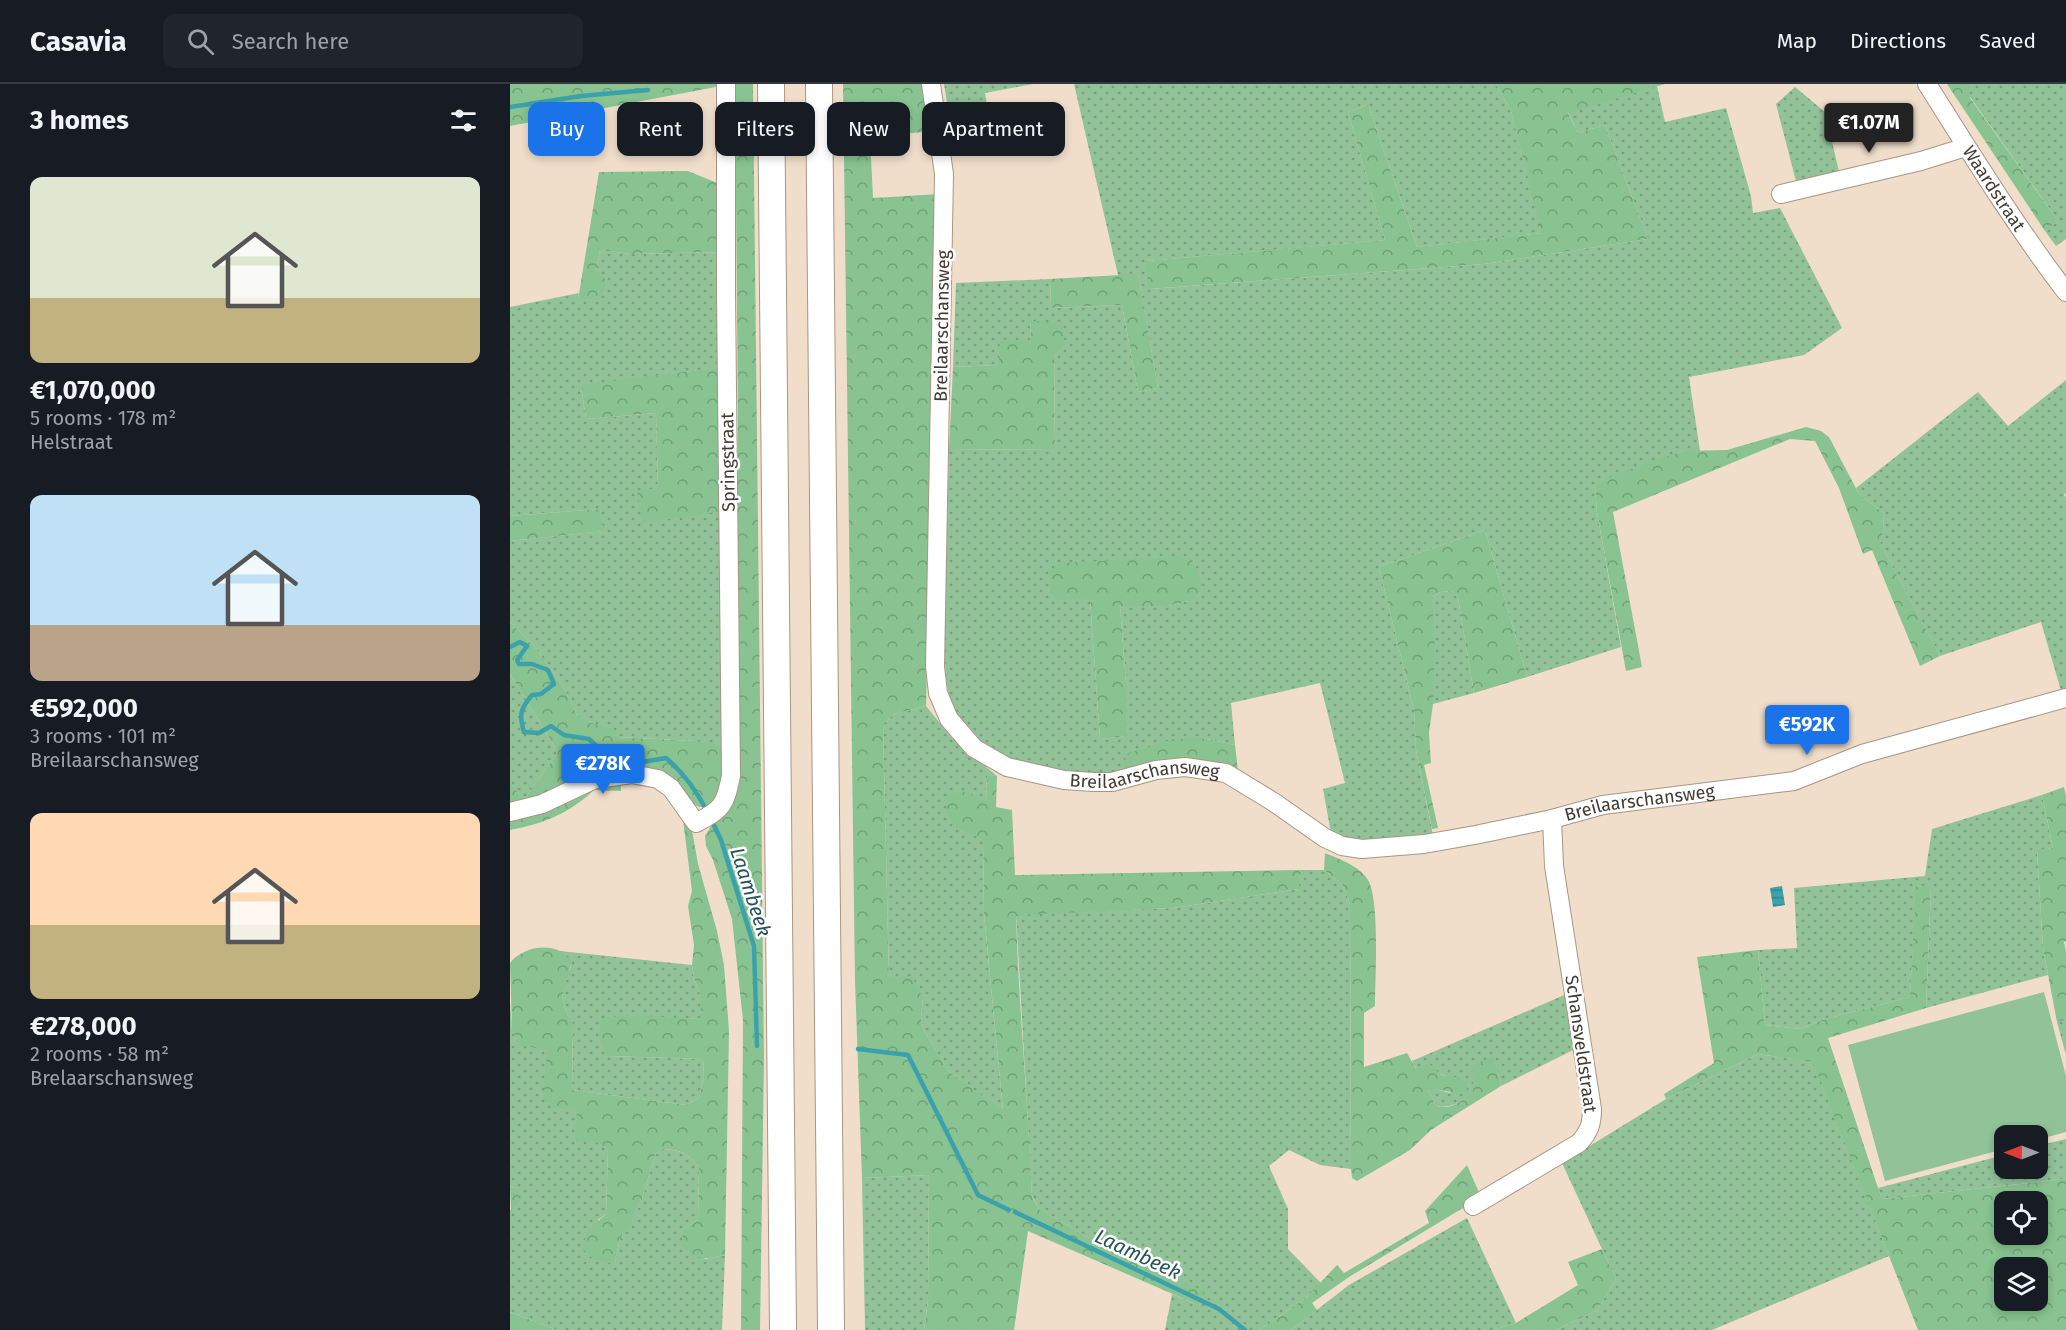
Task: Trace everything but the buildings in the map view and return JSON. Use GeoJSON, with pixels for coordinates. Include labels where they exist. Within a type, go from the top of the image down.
{"type":"FeatureCollection","features":[{"type":"Feature","properties":{"kind":"highway"},"geometry":{"type":"LineString","coordinates":[[771,84],[783,1330]]}},
{"type":"Feature","properties":{"kind":"highway"},"geometry":{"type":"LineString","coordinates":[[819,84],[831,1330]]}},
{"type":"Feature","properties":{"kind":"street","name":"Springstraat"},"geometry":{"type":"LineString","coordinates":[[510,812],[542,804],[595,779],[632,774],[658,779],[671,788],[696,823],[714,814],[724,802],[731,776],[726,84]]}},
{"type":"Feature","properties":{"kind":"street","name":"Breilaarschansweg"},"geometry":{"type":"LineString","coordinates":[[932,84],[944,174],[935,667],[938,693],[949,719],[974,748],[1007,767],[1064,780],[1093,782],[1113,782],[1156,770],[1185,767],[1227,773],[1325,838],[1342,846],[1362,849],[1424,844],[1552,819],[1603,805],[1794,781],[1862,754],[2066,698]]}},
{"type":"Feature","properties":{"kind":"street","name":"Waardstraat"},"geometry":{"type":"LineString","coordinates":[[1927,84],[2026,239],[2066,292]]}},
{"type":"Feature","properties":{"kind":"street"},"geometry":{"type":"LineString","coordinates":[[1781,194],[1920,161],[1966,147]]}},
{"type":"Feature","properties":{"kind":"street","name":"Schansveldstraat"},"geometry":{"type":"LineString","coordinates":[[1473,1206],[1579,1143],[1587,1134],[1592,1121],[1554,867],[1552,819]]}},
{"type":"Feature","properties":{"kind":"green space"},"geometry":{"type":"Polygon","coordinates":[[[510,84],[720,84],[721,86],[637,102],[617,102],[617,106],[605,108],[605,102],[528,102],[528,123],[510,126],[510,84]]]}},
{"type":"Feature","properties":{"kind":"green space"},"geometry":{"type":"Polygon","coordinates":[[[735,84],[753,84],[753,102],[735,102],[735,84]]]}},
{"type":"Feature","properties":{"kind":"green space"},"geometry":{"type":"Polygon","coordinates":[[[843,84],[926,84],[929,102],[922,102],[922,132],[910,133],[910,102],[843,102],[843,84]]]}},
{"type":"Feature","properties":{"kind":"green space"},"geometry":{"type":"Polygon","coordinates":[[[944,84],[1033,84],[985,93],[987,102],[947,102],[944,84]]]}},
{"type":"Feature","properties":{"kind":"green space"},"geometry":{"type":"Polygon","coordinates":[[[1074,84],[1496,84],[1511,111],[1543,233],[1417,247],[1368,105],[1348,112],[1385,240],[1147,261],[1150,289],[1484,264],[1648,239],[1605,125],[1578,133],[1568,112],[1657,86],[1665,122],[1726,108],[1751,196],[1753,213],[1780,208],[1842,328],[1804,355],[1689,377],[1700,451],[1683,451],[1595,487],[1597,512],[1621,647],[1527,677],[1485,530],[1379,567],[1414,710],[1416,750],[1433,835],[1395,841],[1367,842],[1341,838],[1331,833],[1323,789],[1345,783],[1320,683],[1231,703],[1235,745],[1202,738],[1123,775],[1050,771],[996,755],[967,733],[952,706],[946,682],[944,638],[949,450],[1055,449],[1054,355],[1030,321],[1031,342],[999,365],[953,367],[956,283],[1050,279],[1051,308],[1122,305],[1138,392],[1158,388],[1138,275],[1118,275],[1074,84]],[[1060,563],[1090,599],[1100,739],[1125,736],[1126,683],[1120,606],[1168,606],[1189,601],[1076,563],[1060,563]]]}},
{"type":"Feature","properties":{"kind":"green space"},"geometry":{"type":"Polygon","coordinates":[[[1496,84],[1665,84],[1568,113],[1578,133],[1605,125],[1648,239],[1484,264],[1149,289],[1146,261],[1385,240],[1348,112],[1368,105],[1417,247],[1542,233],[1511,111],[1496,84]]]}},
{"type":"Feature","properties":{"kind":"green space"},"geometry":{"type":"Polygon","coordinates":[[[1947,84],[1970,84],[1970,98],[2058,221],[2045,231],[1947,84]]]}},
{"type":"Feature","properties":{"kind":"green space"},"geometry":{"type":"Polygon","coordinates":[[[1970,84],[2066,84],[2066,239],[2056,246],[2045,231],[2058,221],[1970,97],[1970,84]]]}},
{"type":"Feature","properties":{"kind":"green space"},"geometry":{"type":"Polygon","coordinates":[[[1795,87],[1825,112],[1840,176],[1797,185],[1776,104],[1795,87]]]}},
{"type":"Feature","properties":{"kind":"green space"},"geometry":{"type":"Polygon","coordinates":[[[736,156],[754,156],[764,1059],[760,1330],[741,1330],[743,1020],[732,919],[713,860],[706,846],[705,836],[720,818],[736,626],[738,425],[736,156]]]}},
{"type":"Feature","properties":{"kind":"green space"},"geometry":{"type":"Polygon","coordinates":[[[844,156],[871,156],[873,198],[940,194],[926,706],[894,714],[883,724],[889,979],[913,978],[923,998],[921,1016],[923,1029],[949,1072],[1003,1110],[984,914],[983,839],[954,828],[948,815],[945,797],[957,792],[966,792],[986,802],[987,776],[997,776],[996,807],[1012,810],[1015,875],[1299,870],[1299,889],[1173,908],[1016,915],[1032,1197],[1039,1209],[1103,1246],[1204,1291],[1198,1305],[1028,1231],[1014,1330],[924,1330],[928,1300],[929,1175],[862,1178],[855,981],[844,156]]]}},
{"type":"Feature","properties":{"kind":"green space"},"geometry":{"type":"Polygon","coordinates":[[[688,171],[722,185],[721,252],[631,254],[600,250],[596,271],[605,279],[605,288],[599,297],[578,300],[599,172],[688,171]]]}},
{"type":"Feature","properties":{"kind":"green space"},"geometry":{"type":"Polygon","coordinates":[[[600,250],[631,254],[721,252],[723,367],[581,386],[586,419],[656,413],[658,488],[723,511],[726,751],[695,741],[618,737],[587,723],[577,715],[564,688],[533,645],[510,622],[510,541],[603,531],[600,509],[510,516],[510,307],[579,293],[578,299],[605,288],[596,271],[600,250]]]}},
{"type":"Feature","properties":{"kind":"green space"},"geometry":{"type":"Polygon","coordinates":[[[1138,274],[1158,388],[1138,392],[1122,305],[1051,308],[1050,279],[1138,274]]]}},
{"type":"Feature","properties":{"kind":"green space"},"geometry":{"type":"Polygon","coordinates":[[[1030,321],[1062,322],[1065,345],[1054,355],[1055,449],[949,450],[953,367],[999,365],[1000,339],[1031,342],[1030,321]]]}},
{"type":"Feature","properties":{"kind":"green space"},"geometry":{"type":"Polygon","coordinates":[[[723,367],[723,511],[642,523],[637,491],[658,488],[656,413],[586,419],[581,385],[723,367]]]}},
{"type":"Feature","properties":{"kind":"green space"},"geometry":{"type":"Polygon","coordinates":[[[2066,380],[2066,493],[2064,495],[2066,497],[2066,693],[2062,694],[2041,622],[1940,656],[1880,543],[1884,529],[1883,513],[1859,494],[1856,488],[1978,392],[2008,426],[2066,380]]]}},
{"type":"Feature","properties":{"kind":"green space"},"geometry":{"type":"Polygon","coordinates":[[[1806,427],[1821,431],[1829,437],[1859,494],[1883,513],[1884,529],[1880,543],[1940,656],[1920,666],[1872,550],[1863,554],[1839,488],[1815,441],[1790,439],[1613,512],[1642,667],[1626,671],[1597,512],[1595,487],[1612,476],[1683,451],[1727,450],[1806,427]]]}},
{"type":"Feature","properties":{"kind":"green space"},"geometry":{"type":"Polygon","coordinates":[[[600,509],[604,531],[510,541],[510,516],[600,509]]]}},
{"type":"Feature","properties":{"kind":"green space"},"geometry":{"type":"Polygon","coordinates":[[[1485,530],[1527,677],[1474,693],[1458,598],[1452,591],[1440,592],[1432,597],[1435,646],[1433,704],[1429,733],[1431,763],[1424,765],[1438,828],[1432,829],[1416,750],[1414,710],[1379,567],[1485,530]]]}},
{"type":"Feature","properties":{"kind":"green space"},"geometry":{"type":"Polygon","coordinates":[[[1180,557],[1192,561],[1200,579],[1201,591],[1189,601],[1168,606],[1120,606],[1126,683],[1126,736],[1100,739],[1090,599],[1058,600],[1050,592],[1051,570],[1060,563],[1180,557]]]}},
{"type":"Feature","properties":{"kind":"green space"},"geometry":{"type":"Polygon","coordinates":[[[1452,591],[1458,598],[1474,693],[1433,704],[1432,597],[1440,592],[1452,591]]]}},
{"type":"Feature","properties":{"kind":"green space"},"geometry":{"type":"Polygon","coordinates":[[[510,622],[533,645],[564,688],[577,715],[587,722],[613,729],[618,737],[695,741],[719,745],[726,751],[724,784],[712,805],[698,806],[620,771],[621,791],[594,790],[566,811],[534,824],[510,830],[510,782],[524,800],[558,752],[510,674],[510,622]]]}},
{"type":"Feature","properties":{"kind":"green space"},"geometry":{"type":"Polygon","coordinates":[[[510,674],[558,752],[524,800],[510,782],[510,674]]]}},
{"type":"Feature","properties":{"kind":"green space"},"geometry":{"type":"Polygon","coordinates":[[[926,706],[952,738],[997,776],[987,776],[986,803],[970,793],[954,828],[983,838],[984,914],[1003,1111],[949,1072],[923,1029],[921,1016],[923,998],[889,979],[883,724],[894,714],[926,706]]]}},
{"type":"Feature","properties":{"kind":"green space"},"geometry":{"type":"Polygon","coordinates":[[[1202,738],[1235,745],[1238,771],[1123,775],[1126,754],[1173,739],[1202,738]]]}},
{"type":"Feature","properties":{"kind":"green space"},"geometry":{"type":"Polygon","coordinates":[[[2064,787],[2066,796],[2066,941],[2064,942],[2066,1020],[2057,1022],[2043,948],[2037,850],[2053,848],[2042,795],[2064,787]]]}},
{"type":"Feature","properties":{"kind":"green space"},"geometry":{"type":"Polygon","coordinates":[[[2042,795],[2053,848],[2037,851],[2043,948],[2048,975],[1926,1008],[1931,888],[1917,886],[1910,997],[1822,1020],[1801,1029],[1765,1025],[1758,950],[1797,948],[1794,888],[1925,876],[1932,829],[2042,795]]]}},
{"type":"Feature","properties":{"kind":"green space"},"geometry":{"type":"Polygon","coordinates":[[[690,819],[698,864],[724,965],[729,1031],[725,1255],[712,1258],[696,1257],[682,1246],[683,1229],[698,1220],[699,1167],[683,1153],[662,1149],[655,1155],[642,1199],[629,1228],[620,1238],[615,1262],[601,1262],[593,1259],[583,1249],[587,1231],[606,1214],[608,1149],[597,1142],[575,1141],[577,1108],[555,1108],[543,1099],[547,1050],[520,1045],[512,1029],[510,963],[526,951],[540,948],[560,951],[572,961],[562,996],[566,1012],[573,1024],[572,1090],[686,1105],[699,1098],[704,1078],[703,1059],[607,1056],[599,1036],[602,1020],[617,1016],[701,1019],[701,996],[692,965],[694,945],[688,906],[692,891],[683,820],[690,819]]]}},
{"type":"Feature","properties":{"kind":"green space"},"geometry":{"type":"Polygon","coordinates":[[[1325,853],[1360,871],[1368,880],[1372,890],[1376,960],[1375,1006],[1364,1013],[1364,1067],[1407,1053],[1416,1069],[1430,1064],[1441,1075],[1456,1077],[1467,1082],[1467,1090],[1462,1092],[1428,1091],[1436,1106],[1442,1107],[1456,1104],[1473,1092],[1471,1066],[1494,1056],[1501,1086],[1431,1130],[1410,1150],[1357,1181],[1352,1178],[1351,1169],[1350,904],[1342,884],[1324,870],[1325,853]]]}},
{"type":"Feature","properties":{"kind":"green space"},"geometry":{"type":"Polygon","coordinates":[[[1299,870],[1324,870],[1342,884],[1350,904],[1351,1169],[1320,1165],[1289,1150],[1269,1166],[1288,1209],[1288,1249],[1321,1283],[1307,1297],[1260,1330],[1165,1330],[1172,1294],[1198,1305],[1039,1209],[1032,1196],[1016,914],[1173,908],[1299,889],[1299,870]]]}},
{"type":"Feature","properties":{"kind":"green space"},"geometry":{"type":"Polygon","coordinates":[[[1916,886],[1931,887],[1926,1008],[1828,1038],[1882,1199],[2066,1179],[2066,1330],[1918,1330],[1813,1062],[1758,1054],[1666,1099],[1664,1094],[1714,1063],[1697,957],[1758,950],[1765,1025],[1801,1029],[1822,1020],[1910,997],[1916,886]]]}},
{"type":"Feature","properties":{"kind":"green space"},"geometry":{"type":"Polygon","coordinates":[[[560,951],[692,965],[701,996],[701,1019],[617,1016],[607,1056],[703,1059],[704,1078],[699,1098],[686,1105],[572,1090],[573,1025],[566,1012],[562,996],[566,976],[571,967],[560,951]]]}},
{"type":"Feature","properties":{"kind":"green space"},"geometry":{"type":"Polygon","coordinates":[[[2044,992],[2066,1076],[2066,1132],[2048,1137],[2048,1125],[1994,1125],[1994,1152],[1885,1181],[1848,1045],[2044,992]]]}},
{"type":"Feature","properties":{"kind":"green space"},"geometry":{"type":"Polygon","coordinates":[[[1569,993],[1577,1048],[1501,1086],[1494,1057],[1473,1075],[1474,1092],[1452,1105],[1436,1106],[1428,1091],[1435,1089],[1450,1093],[1447,1076],[1416,1069],[1412,1061],[1569,993]]]}},
{"type":"Feature","properties":{"kind":"green space"},"geometry":{"type":"Polygon","coordinates":[[[510,1002],[512,1029],[532,1046],[548,1050],[555,1108],[577,1108],[581,1140],[597,1142],[608,1149],[606,1214],[598,1220],[615,1262],[620,1238],[629,1227],[642,1199],[655,1155],[662,1149],[679,1151],[687,1155],[699,1167],[698,1220],[683,1229],[705,1259],[725,1255],[722,1330],[557,1330],[510,1312],[510,1211],[518,1189],[510,1186],[510,1002]]]}},
{"type":"Feature","properties":{"kind":"green space"},"geometry":{"type":"Polygon","coordinates":[[[2066,1020],[2066,1055],[2057,1022],[2066,1020]]]}},
{"type":"Feature","properties":{"kind":"green space"},"geometry":{"type":"Polygon","coordinates":[[[1758,1054],[1814,1062],[1889,1256],[1712,1330],[1556,1330],[1597,1310],[1616,1279],[1562,1163],[1666,1099],[1758,1054]]]}},
{"type":"Feature","properties":{"kind":"green space"},"geometry":{"type":"Polygon","coordinates":[[[2066,1139],[2066,1179],[1882,1199],[1878,1188],[1994,1158],[1994,1179],[2048,1179],[2048,1143],[2066,1139]]]}},
{"type":"Feature","properties":{"kind":"green space"},"geometry":{"type":"Polygon","coordinates":[[[1467,1165],[1481,1197],[1349,1277],[1312,1303],[1317,1310],[1291,1330],[1260,1330],[1307,1297],[1337,1265],[1344,1273],[1429,1223],[1425,1211],[1467,1165]]]}},
{"type":"Feature","properties":{"kind":"green space"},"geometry":{"type":"Polygon","coordinates":[[[929,1175],[928,1300],[924,1330],[865,1330],[862,1178],[929,1175]]]}},
{"type":"Feature","properties":{"kind":"green space"},"geometry":{"type":"Polygon","coordinates":[[[510,1186],[518,1189],[519,1202],[511,1212],[510,1186]]]}},
{"type":"Feature","properties":{"kind":"green space"},"geometry":{"type":"Polygon","coordinates":[[[1467,1218],[1516,1323],[1494,1330],[1291,1330],[1349,1285],[1467,1218]]]}},
{"type":"Feature","properties":{"kind":"green space"},"geometry":{"type":"Polygon","coordinates":[[[1602,1249],[1616,1279],[1597,1310],[1556,1330],[1494,1330],[1516,1323],[1578,1285],[1568,1262],[1602,1249]]]}},
{"type":"Feature","properties":{"kind":"green space"},"geometry":{"type":"Polygon","coordinates":[[[510,1312],[557,1330],[510,1330],[510,1312]]]}},
{"type":"Feature","properties":{"kind":"water"},"geometry":{"type":"Polygon","coordinates":[[[1782,886],[1785,905],[1773,907],[1770,888],[1782,886]]]}},
{"type":"Feature","properties":{"kind":"waterway"},"geometry":{"type":"LineString","coordinates":[[510,107],[581,96],[648,90]]}},
{"type":"Feature","properties":{"kind":"waterway","name":"Laambeek"},"geometry":{"type":"LineString","coordinates":[[510,647],[520,642],[527,646],[517,660],[519,664],[532,664],[548,670],[554,684],[541,694],[532,695],[525,704],[521,717],[524,732],[539,733],[551,726],[564,735],[589,739],[607,756],[596,770],[666,758],[689,782],[707,811]]}},
{"type":"Feature","properties":{"kind":"waterway","name":"Laambeek"},"geometry":{"type":"LineString","coordinates":[[712,821],[721,840],[754,946],[757,1046]]}},
{"type":"Feature","properties":{"kind":"waterway","name":"Laambeek"},"geometry":{"type":"LineString","coordinates":[[858,1049],[908,1055],[978,1195],[1009,1210]]}},
{"type":"Feature","properties":{"kind":"waterway","name":"Laambeek"},"geometry":{"type":"LineString","coordinates":[[1015,1212],[1219,1309],[1245,1330]]}}]}
